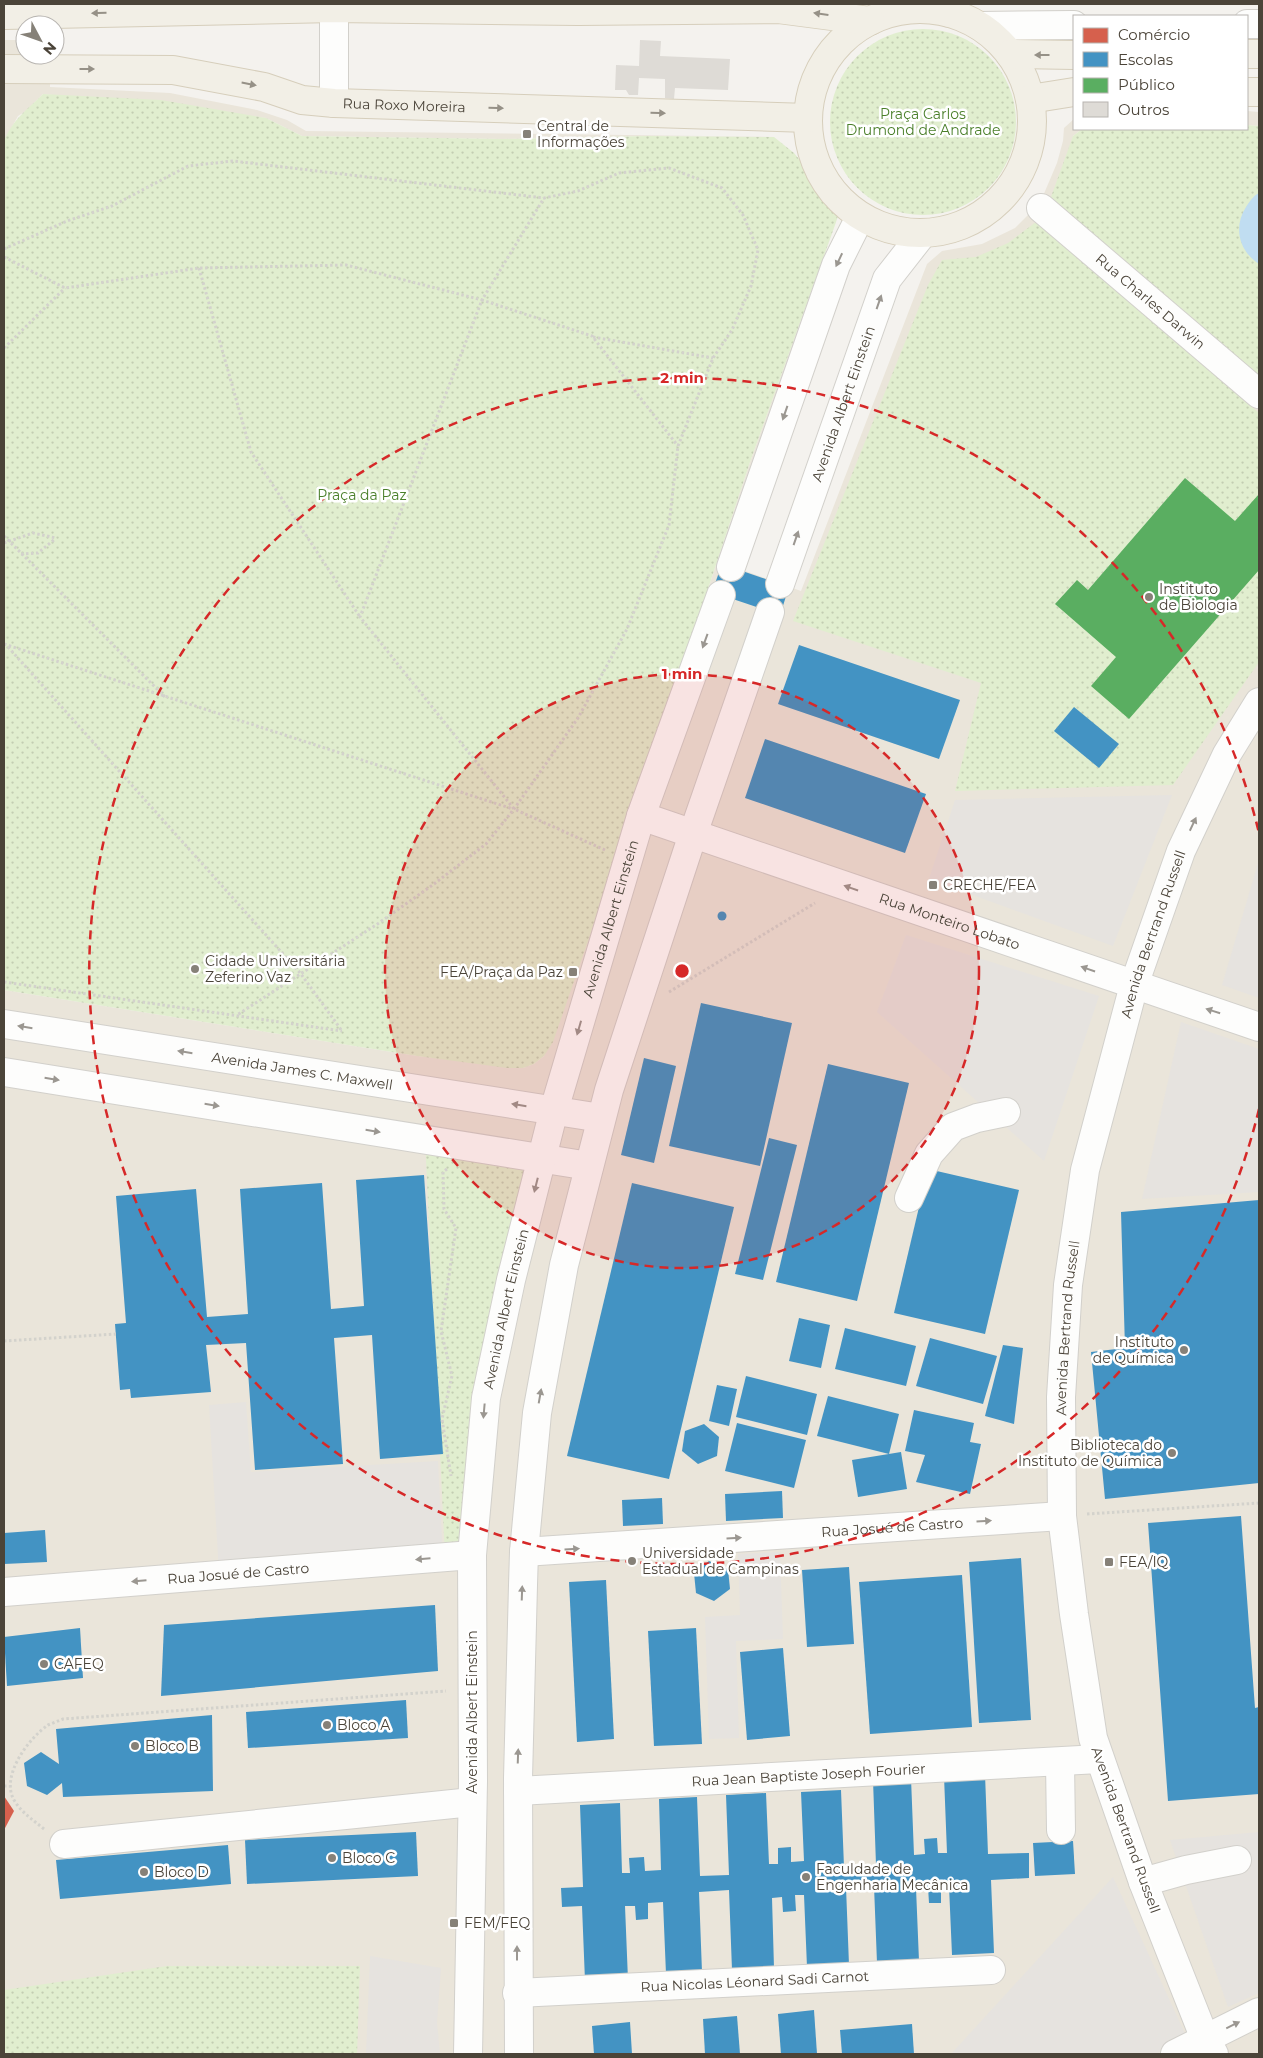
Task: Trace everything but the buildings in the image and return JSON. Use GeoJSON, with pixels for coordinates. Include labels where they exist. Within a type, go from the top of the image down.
{"type":"FeatureCollection","features":[{"type":"Feature","properties":{"kind":"main road"},"geometry":{"type":"LineString","coordinates":[[4,15],[334,6],[569,11],[778,9],[876,13],[942,8],[980,26],[996,38],[1010,54],[1022,75],[1030,99],[1034,124],[1030,148],[1021,172],[1007,192],[983,214],[954,228],[923,233],[890,230],[860,216],[842,202],[827,184],[816,164],[809,141],[808,118],[814,84],[836,50],[876,13]]}},
{"type":"Feature","properties":{"kind":"main road"},"geometry":{"type":"LineString","coordinates":[[1010,54],[1073,55]]}},
{"type":"Feature","properties":{"kind":"main road","name":"Rua Roxo Moreira"},"geometry":{"type":"LineString","coordinates":[[4,68],[173,70],[264,87],[302,100],[334,103],[808,118]]}},
{"type":"Feature","properties":{"kind":"main road"},"geometry":{"type":"LineString","coordinates":[[1030,99],[1073,92]]}},
{"type":"Feature","properties":{"kind":"street"},"geometry":{"type":"LineString","coordinates":[[334,6],[334,103]]}},
{"type":"Feature","properties":{"kind":"street"},"geometry":{"type":"LineString","coordinates":[[980,26],[1073,25]]}},
{"type":"Feature","properties":{"kind":"street","name":"Rua Charles Darwin"},"geometry":{"type":"LineString","coordinates":[[1042,208],[1259,394]]}},
{"type":"Feature","properties":{"kind":"street"},"geometry":{"type":"LineString","coordinates":[[731,567],[836,265],[860,216]]}},
{"type":"Feature","properties":{"kind":"street","name":"Avenida Albert Einstein"},"geometry":{"type":"LineString","coordinates":[[780,584],[887,279],[923,233]]}},
{"type":"Feature","properties":{"kind":"street","name":"Avenida Albert Einstein"},"geometry":{"type":"LineString","coordinates":[[468,2054],[472,1802],[472,1555],[486,1398],[511,1280],[554,1110],[641,816],[721,595]]}},
{"type":"Feature","properties":{"kind":"street"},"geometry":{"type":"LineString","coordinates":[[519,2054],[518,1792],[524,1552],[537,1413],[564,1265],[614,1073],[693,834],[770,612]]}},
{"type":"Feature","properties":{"kind":"street","name":"Avenida Bertrand Russell"},"geometry":{"type":"LineString","coordinates":[[1210,2046],[1143,1882],[1099,1759],[1094,1738],[1074,1614],[1062,1516],[1061,1397],[1068,1285],[1085,1170],[1134,985],[1181,851],[1227,754],[1259,702]]}},
{"type":"Feature","properties":{"kind":"street","name":"Rua Monteiro Lobato"},"geometry":{"type":"LineString","coordinates":[[641,816],[1259,1027]]}},
{"type":"Feature","properties":{"kind":"street","name":"Avenida James C. Maxwell"},"geometry":{"type":"LineString","coordinates":[[4,1024],[601,1118]]}},
{"type":"Feature","properties":{"kind":"street"},"geometry":{"type":"LineString","coordinates":[[4,1072],[589,1166]]}},
{"type":"Feature","properties":{"kind":"street"},"geometry":{"type":"LineString","coordinates":[[909,1198],[929,1154],[953,1127],[977,1118],[1006,1112]]}},
{"type":"Feature","properties":{"kind":"street","name":"Rua Josué de Castro"},"geometry":{"type":"LineString","coordinates":[[524,1552],[1062,1516]]}},
{"type":"Feature","properties":{"kind":"street","name":"Rua Josué de Castro"},"geometry":{"type":"LineString","coordinates":[[4,1592],[472,1555]]}},
{"type":"Feature","properties":{"kind":"street","name":"Rua Jean Baptiste Joseph Fourier"},"geometry":{"type":"LineString","coordinates":[[518,1792],[1099,1759]]}},
{"type":"Feature","properties":{"kind":"street"},"geometry":{"type":"LineString","coordinates":[[1060,1762],[1061,1830]]}},
{"type":"Feature","properties":{"kind":"street"},"geometry":{"type":"LineString","coordinates":[[64,1844],[472,1802]]}},
{"type":"Feature","properties":{"kind":"street"},"geometry":{"type":"LineString","coordinates":[[1143,1882],[1186,1870],[1237,1860]]}},
{"type":"Feature","properties":{"kind":"street","name":"Rua Nicolas Léonard Sadi Carnot"},"geometry":{"type":"LineString","coordinates":[[518,1993],[991,1970]]}},
{"type":"Feature","properties":{"kind":"street"},"geometry":{"type":"LineString","coordinates":[[1175,2054],[1210,2046],[1259,2012]]}},
{"type":"Feature","properties":{"kind":"path"},"geometry":{"type":"LineString","coordinates":[[4,248],[67,221],[112,206],[188,166],[233,161],[544,198],[578,192],[619,173],[669,168],[722,188],[743,215],[758,250],[751,286],[732,330],[713,358],[678,446],[669,525],[628,629],[578,718],[514,809],[486,844],[434,884],[302,974],[237,1015]]}},
{"type":"Feature","properties":{"kind":"path"},"geometry":{"type":"LineString","coordinates":[[360,617],[482,300],[544,198]]}},
{"type":"Feature","properties":{"kind":"path"},"geometry":{"type":"LineString","coordinates":[[4,257],[65,288],[199,268],[346,265],[482,300],[592,336],[713,358]]}},
{"type":"Feature","properties":{"kind":"path"},"geometry":{"type":"LineString","coordinates":[[199,268],[251,452],[360,617],[514,809]]}},
{"type":"Feature","properties":{"kind":"path"},"geometry":{"type":"LineString","coordinates":[[4,348],[65,288]]}},
{"type":"Feature","properties":{"kind":"path"},"geometry":{"type":"LineString","coordinates":[[592,336],[678,446]]}},
{"type":"Feature","properties":{"kind":"path"},"geometry":{"type":"LineString","coordinates":[[4,543],[33,533],[56,538],[38,553],[21,554]]}},
{"type":"Feature","properties":{"kind":"path"},"geometry":{"type":"LineString","coordinates":[[4,536],[165,697]]}},
{"type":"Feature","properties":{"kind":"path"},"geometry":{"type":"LineString","coordinates":[[5,644],[514,809],[628,860]]}},
{"type":"Feature","properties":{"kind":"path"},"geometry":{"type":"LineString","coordinates":[[4,982],[342,1031],[302,974],[5,644]]}},
{"type":"Feature","properties":{"kind":"path"},"geometry":{"type":"LineString","coordinates":[[667,993],[843,886]]}},
{"type":"Feature","properties":{"kind":"path"},"geometry":{"type":"LineString","coordinates":[[453,1485],[442,1420],[452,1376],[441,1331],[456,1228],[444,1209],[443,1172],[460,1159],[482,1148]]}},
{"type":"Feature","properties":{"kind":"path"},"geometry":{"type":"LineString","coordinates":[[4,1341],[116,1334]]}},
{"type":"Feature","properties":{"kind":"path"},"geometry":{"type":"LineString","coordinates":[[1062,1516],[1259,1503]]}},
{"type":"Feature","properties":{"kind":"path"},"geometry":{"type":"LineString","coordinates":[[64,1844],[25,1815],[13,1799],[9,1786],[15,1764],[28,1745],[48,1726],[62,1719],[472,1689]]}},
{"type":"Feature","properties":{"kind":"path"},"geometry":{"type":"LineString","coordinates":[[4,1786],[9,1786]]}},
{"type":"Feature","properties":{"kind":"shaded area"},"geometry":{"type":"Polygon","coordinates":[[[4,40],[15,40],[15,65],[50,65],[50,87],[170,93],[257,110],[287,120],[306,131],[774,137],[648,136],[503,139],[302,136],[266,118],[43,94],[26,111],[18,116],[4,141],[4,40]]]}},
{"type":"Feature","properties":{"kind":"shaded area"},"geometry":{"type":"Polygon","coordinates":[[[1248,111],[1259,112],[1259,126],[1248,125],[1248,111]]]}},
{"type":"Feature","properties":{"kind":"shaded area","name":"Universidade Estadual de Campinas"},"geometry":{"type":"Polygon","coordinates":[[[1073,120],[1073,130],[1081,130],[1073,136],[1259,382],[1259,2054],[4,2054],[4,990],[417,1056],[523,1068],[534,1064],[544,1056],[664,722],[750,462],[838,216],[718,561],[801,591],[927,264],[942,251],[982,244],[1015,228],[1040,203],[1057,163],[1063,141],[1064,128],[1073,120]]]}},
{"type":"Feature","properties":{"kind":"shaded area"},"geometry":{"type":"Polygon","coordinates":[[[1172,795],[1113,946],[929,879],[955,800],[1172,795]]]}},
{"type":"Feature","properties":{"kind":"shaded area"},"geometry":{"type":"Polygon","coordinates":[[[1259,860],[1259,998],[1222,985],[1259,860]]]}},
{"type":"Feature","properties":{"kind":"shaded area"},"geometry":{"type":"Polygon","coordinates":[[[906,935],[1099,996],[1044,1161],[877,1012],[906,935]]]}},
{"type":"Feature","properties":{"kind":"shaded area"},"geometry":{"type":"Polygon","coordinates":[[[1181,1022],[1259,1049],[1259,1192],[1142,1199],[1181,1022]]]}},
{"type":"Feature","properties":{"kind":"shaded area"},"geometry":{"type":"Polygon","coordinates":[[[246,1402],[251,1472],[438,1461],[443,1559],[219,1573],[209,1405],[246,1402]]]}},
{"type":"Feature","properties":{"kind":"shaded area"},"geometry":{"type":"Polygon","coordinates":[[[780,1552],[783,1639],[736,1641],[739,1738],[709,1739],[705,1617],[740,1615],[738,1554],[780,1552]]]}},
{"type":"Feature","properties":{"kind":"shaded area"},"geometry":{"type":"Polygon","coordinates":[[[1259,1832],[1259,1993],[1228,2007],[1170,1840],[1259,1832]]]}},
{"type":"Feature","properties":{"kind":"shaded area"},"geometry":{"type":"Polygon","coordinates":[[[1113,1877],[1187,2038],[1156,2054],[951,2054],[1113,1877]]]}},
{"type":"Feature","properties":{"kind":"shaded area"},"geometry":{"type":"Polygon","coordinates":[[[370,1956],[441,1968],[437,2022],[440,2054],[366,2054],[370,1956]]]}},
{"type":"Feature","properties":{"kind":"green space","name":"Praça Carlos Drumond de Andrade"},"geometry":{"type":"Polygon","coordinates":[[[932,29],[959,36],[975,44],[989,56],[1001,70],[1009,86],[1015,104],[1015,140],[1009,158],[1001,174],[989,188],[975,200],[959,208],[941,214],[914,215],[887,208],[871,200],[845,174],[831,140],[830,113],[837,86],[845,70],[871,44],[905,30],[932,29]]]}},
{"type":"Feature","properties":{"kind":"green space","name":"Praça da Paz"},"geometry":{"type":"Polygon","coordinates":[[[43,94],[161,100],[266,118],[302,136],[503,139],[648,136],[774,137],[794,153],[833,204],[838,216],[835,225],[750,462],[664,722],[553,1042],[544,1056],[534,1064],[523,1068],[507,1068],[417,1056],[4,990],[4,141],[16,121],[43,94]]]}},
{"type":"Feature","properties":{"kind":"green space"},"geometry":{"type":"Polygon","coordinates":[[[1248,125],[1259,126],[1259,382],[1051,197],[1073,136],[1081,130],[1248,130],[1248,125]]]}},
{"type":"Feature","properties":{"kind":"green space"},"geometry":{"type":"Polygon","coordinates":[[[1036,222],[1259,413],[1259,662],[1173,785],[955,791],[981,683],[793,621],[928,285],[942,260],[976,257],[1008,243],[1036,222]]]}},
{"type":"Feature","properties":{"kind":"green space"},"geometry":{"type":"Polygon","coordinates":[[[425,1139],[543,1158],[472,1555],[445,1557],[425,1139]]]}},
{"type":"Feature","properties":{"kind":"green space"},"geometry":{"type":"Polygon","coordinates":[[[167,1966],[360,1966],[357,2054],[4,2054],[4,1990],[167,1966]]]}},
{"type":"Feature","properties":{"kind":"water"},"geometry":{"type":"Polygon","coordinates":[[[1259,193],[1259,264],[1252,259],[1243,246],[1239,230],[1246,207],[1253,197],[1259,193]]]}},
{"type":"Feature","properties":{"kind":"place","name":"Central de Informações"},"geometry":{"type":"Point","coordinates":[527,134]}},
{"type":"Feature","properties":{"kind":"place","name":"Instituto de Biologia"},"geometry":{"type":"Point","coordinates":[1149,597]}},
{"type":"Feature","properties":{"kind":"place","name":"CRECHE/FEA"},"geometry":{"type":"Point","coordinates":[933,885]}},
{"type":"Feature","properties":{"kind":"place","name":"Cidade Universitária Zeferino Vaz"},"geometry":{"type":"Point","coordinates":[195,969]}},
{"type":"Feature","properties":{"kind":"place","name":"FEA/Praça da Paz"},"geometry":{"type":"Point","coordinates":[573,972]}},
{"type":"Feature","properties":{"kind":"place","name":"Instituto de Química"},"geometry":{"type":"Point","coordinates":[1184,1350]}},
{"type":"Feature","properties":{"kind":"place","name":"Biblioteca do Instituto de Química"},"geometry":{"type":"Point","coordinates":[1172,1453]}},
{"type":"Feature","properties":{"kind":"place","name":"Universidade Estadual de Campinas"},"geometry":{"type":"Point","coordinates":[632,1561]}},
{"type":"Feature","properties":{"kind":"place","name":"FEA/IQ"},"geometry":{"type":"Point","coordinates":[1109,1562]}},
{"type":"Feature","properties":{"kind":"place","name":"CAFEQ"},"geometry":{"type":"Point","coordinates":[44,1664]}},
{"type":"Feature","properties":{"kind":"place","name":"Bloco A"},"geometry":{"type":"Point","coordinates":[327,1725]}},
{"type":"Feature","properties":{"kind":"place","name":"Bloco B"},"geometry":{"type":"Point","coordinates":[135,1746]}},
{"type":"Feature","properties":{"kind":"place","name":"Bloco C"},"geometry":{"type":"Point","coordinates":[332,1858]}},
{"type":"Feature","properties":{"kind":"place","name":"Bloco D"},"geometry":{"type":"Point","coordinates":[144,1872]}},
{"type":"Feature","properties":{"kind":"place","name":"Faculdade de Engenharia Mecânica"},"geometry":{"type":"Point","coordinates":[806,1877]}},
{"type":"Feature","properties":{"kind":"place","name":"FEM/FEQ"},"geometry":{"type":"Point","coordinates":[454,1923]}}]}
